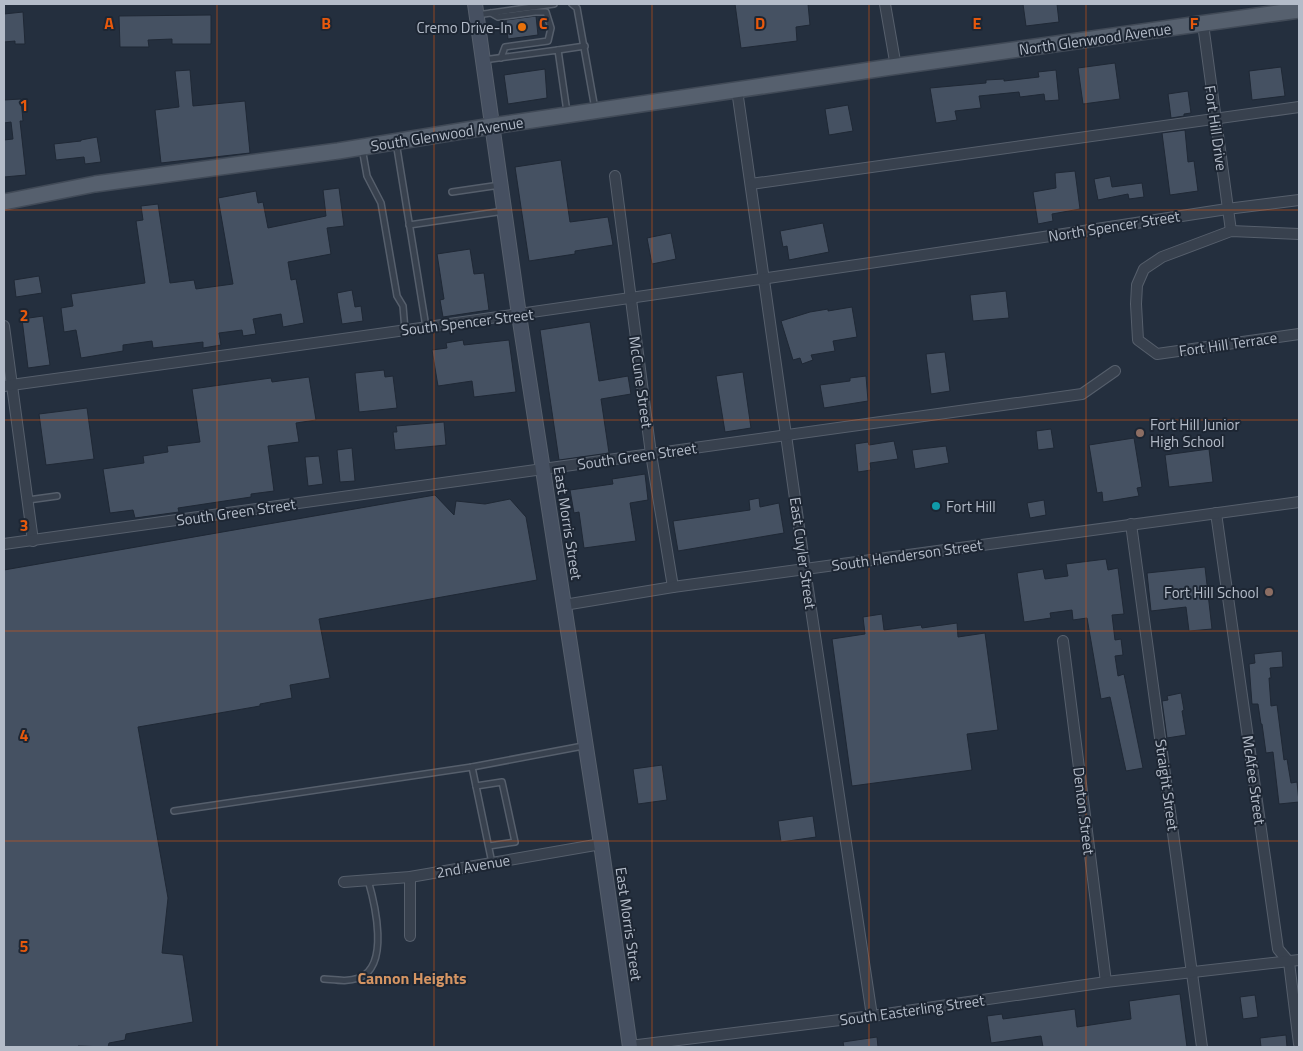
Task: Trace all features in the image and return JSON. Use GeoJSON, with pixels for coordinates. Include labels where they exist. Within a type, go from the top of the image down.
{"type":"FeatureCollection","features":[{"type":"Feature","properties":{"kind":"main road","name":"East Morris Street"},"geometry":{"type":"LineString","coordinates":[[476,10],[519,315],[601,844],[630,1046]]}},
{"type":"Feature","properties":{"kind":"main road","name":"North Glenwood Avenue"},"geometry":{"type":"LineString","coordinates":[[894,67],[1299,10]]}},
{"type":"Feature","properties":{"kind":"main road","name":"South Glenwood Avenue"},"geometry":{"type":"LineString","coordinates":[[4,202],[95,184],[362,147],[894,67]]}},
{"type":"Feature","properties":{"kind":"street"},"geometry":{"type":"LineString","coordinates":[[885,4],[894,67]]}},
{"type":"Feature","properties":{"kind":"street","name":"Fort Hill Drive"},"geometry":{"type":"LineString","coordinates":[[1202,24],[1230,230]]}},
{"type":"Feature","properties":{"kind":"street","name":"East Cuyler Street"},"geometry":{"type":"LineString","coordinates":[[737,90],[872,1016]]}},
{"type":"Feature","properties":{"kind":"street"},"geometry":{"type":"LineString","coordinates":[[751,184],[1299,107]]}},
{"type":"Feature","properties":{"kind":"street","name":"McCune Street"},"geometry":{"type":"LineString","coordinates":[[614,176],[651,454],[673,587]]}},
{"type":"Feature","properties":{"kind":"street","name":"North Spencer Street"},"geometry":{"type":"LineString","coordinates":[[929,255],[1228,209],[1299,200]]}},
{"type":"Feature","properties":{"kind":"street"},"geometry":{"type":"LineString","coordinates":[[1230,230],[1299,234]]}},
{"type":"Feature","properties":{"kind":"street","name":"Fort Hill Terrace"},"geometry":{"type":"LineString","coordinates":[[1230,230],[1162,257],[1144,269],[1137,285],[1138,340],[1156,354],[1299,334]]}},
{"type":"Feature","properties":{"kind":"street","name":"South Spencer Street"},"geometry":{"type":"LineString","coordinates":[[7,386],[519,315],[929,255]]}},
{"type":"Feature","properties":{"kind":"street"},"geometry":{"type":"LineString","coordinates":[[4,326],[7,386],[33,541]]}},
{"type":"Feature","properties":{"kind":"street","name":"South Green Street"},"geometry":{"type":"LineString","coordinates":[[4,544],[1082,394],[1115,371]]}},
{"type":"Feature","properties":{"kind":"street","name":"South Henderson Street"},"geometry":{"type":"LineString","coordinates":[[564,605],[673,587],[1299,502]]}},
{"type":"Feature","properties":{"kind":"street","name":"McAfee Street"},"geometry":{"type":"LineString","coordinates":[[1216,513],[1278,949],[1294,961],[1299,1044]]}},
{"type":"Feature","properties":{"kind":"street","name":"Straight Street"},"geometry":{"type":"LineString","coordinates":[[1132,524],[1202,1047]]}},
{"type":"Feature","properties":{"kind":"street","name":"Denton Street"},"geometry":{"type":"LineString","coordinates":[[1063,640],[1106,982]]}},
{"type":"Feature","properties":{"kind":"street","name":"2nd Avenue"},"geometry":{"type":"LineString","coordinates":[[344,882],[410,877],[601,844]]}},
{"type":"Feature","properties":{"kind":"street"},"geometry":{"type":"LineString","coordinates":[[410,877],[410,936]]}},
{"type":"Feature","properties":{"kind":"street","name":"South Easterling Street"},"geometry":{"type":"LineString","coordinates":[[630,1046],[872,1016],[1106,982],[1294,961]]}},
{"type":"Feature","properties":{"kind":"lane"},"geometry":{"type":"LineString","coordinates":[[491,13],[554,4]]}},
{"type":"Feature","properties":{"kind":"lane"},"geometry":{"type":"LineString","coordinates":[[572,4],[577,8],[596,111]]}},
{"type":"Feature","properties":{"kind":"lane"},"geometry":{"type":"LineString","coordinates":[[476,10],[491,13],[498,17],[546,12],[551,28],[548,40],[505,47],[500,58]]}},
{"type":"Feature","properties":{"kind":"lane"},"geometry":{"type":"LineString","coordinates":[[482,60],[585,46]]}},
{"type":"Feature","properties":{"kind":"lane"},"geometry":{"type":"LineString","coordinates":[[558,50],[567,115]]}},
{"type":"Feature","properties":{"kind":"lane"},"geometry":{"type":"LineString","coordinates":[[396,142],[426,327]]}},
{"type":"Feature","properties":{"kind":"lane"},"geometry":{"type":"LineString","coordinates":[[362,147],[367,176],[381,202],[397,296],[403,306],[405,330]]}},
{"type":"Feature","properties":{"kind":"lane"},"geometry":{"type":"LineString","coordinates":[[452,192],[500,185]]}},
{"type":"Feature","properties":{"kind":"lane"},"geometry":{"type":"LineString","coordinates":[[410,225],[504,211]]}},
{"type":"Feature","properties":{"kind":"lane"},"geometry":{"type":"LineString","coordinates":[[27,500],[57,496]]}},
{"type":"Feature","properties":{"kind":"lane"},"geometry":{"type":"LineString","coordinates":[[174,811],[472,767],[585,746]]}},
{"type":"Feature","properties":{"kind":"lane"},"geometry":{"type":"LineString","coordinates":[[472,767],[492,863]]}},
{"type":"Feature","properties":{"kind":"lane"},"geometry":{"type":"LineString","coordinates":[[476,786],[502,782],[515,842],[489,846]]}},
{"type":"Feature","properties":{"kind":"lane"},"geometry":{"type":"LineString","coordinates":[[324,979],[346,981],[361,977],[371,968],[377,951],[378,928],[368,880]]}},
{"type":"Feature","properties":{"kind":"building"},"geometry":{"type":"Polygon","coordinates":[[[735,4],[808,4],[810,25],[796,27],[797,41],[741,48],[735,4]]]}},
{"type":"Feature","properties":{"kind":"building"},"geometry":{"type":"Polygon","coordinates":[[[1023,4],[1057,4],[1059,22],[1026,26],[1023,4]]]}},
{"type":"Feature","properties":{"kind":"building"},"geometry":{"type":"Polygon","coordinates":[[[23,12],[25,44],[15,44],[15,41],[4,42],[4,14],[23,12]]]}},
{"type":"Feature","properties":{"kind":"building"},"geometry":{"type":"Polygon","coordinates":[[[211,15],[211,44],[172,44],[172,39],[148,40],[149,47],[120,47],[119,16],[211,15]]]}},
{"type":"Feature","properties":{"kind":"building","name":"Cremo Drive-In"},"geometry":{"type":"Polygon","coordinates":[[[536,16],[538,35],[508,39],[506,20],[536,16]]]}},
{"type":"Feature","properties":{"kind":"building"},"geometry":{"type":"Polygon","coordinates":[[[1115,63],[1120,99],[1083,104],[1078,68],[1115,63]]]}},
{"type":"Feature","properties":{"kind":"building"},"geometry":{"type":"Polygon","coordinates":[[[1281,67],[1285,96],[1252,100],[1249,71],[1281,67]]]}},
{"type":"Feature","properties":{"kind":"building"},"geometry":{"type":"Polygon","coordinates":[[[545,69],[547,98],[508,104],[504,75],[545,69]]]}},
{"type":"Feature","properties":{"kind":"building"},"geometry":{"type":"Polygon","coordinates":[[[190,70],[193,106],[245,101],[250,153],[161,163],[155,110],[179,107],[175,71],[190,70]]]}},
{"type":"Feature","properties":{"kind":"building"},"geometry":{"type":"Polygon","coordinates":[[[1056,70],[1059,100],[1045,101],[1044,94],[1020,97],[1019,92],[979,96],[981,108],[955,111],[957,120],[936,123],[930,88],[986,83],[986,80],[1004,79],[1004,81],[1039,77],[1038,72],[1056,70]]]}},
{"type":"Feature","properties":{"kind":"building"},"geometry":{"type":"Polygon","coordinates":[[[1188,91],[1191,113],[1171,118],[1168,94],[1188,91]]]}},
{"type":"Feature","properties":{"kind":"building"},"geometry":{"type":"Polygon","coordinates":[[[21,99],[23,121],[20,121],[26,175],[4,177],[4,140],[13,139],[11,122],[4,123],[4,100],[21,99]]]}},
{"type":"Feature","properties":{"kind":"building"},"geometry":{"type":"Polygon","coordinates":[[[848,105],[853,131],[829,135],[825,109],[848,105]]]}},
{"type":"Feature","properties":{"kind":"building"},"geometry":{"type":"Polygon","coordinates":[[[1185,130],[1188,162],[1194,161],[1198,191],[1170,195],[1162,133],[1185,130]]]}},
{"type":"Feature","properties":{"kind":"building"},"geometry":{"type":"Polygon","coordinates":[[[97,137],[101,162],[85,164],[84,157],[56,160],[54,144],[97,137]]]}},
{"type":"Feature","properties":{"kind":"building"},"geometry":{"type":"Polygon","coordinates":[[[561,160],[570,222],[608,217],[613,245],[575,251],[575,254],[529,261],[515,167],[561,160]]]}},
{"type":"Feature","properties":{"kind":"building"},"geometry":{"type":"Polygon","coordinates":[[[1075,171],[1080,209],[1052,214],[1053,221],[1038,224],[1033,192],[1056,188],[1055,173],[1075,171]]]}},
{"type":"Feature","properties":{"kind":"building"},"geometry":{"type":"Polygon","coordinates":[[[1110,176],[1112,187],[1142,183],[1144,197],[1129,199],[1128,194],[1098,200],[1094,179],[1110,176]]]}},
{"type":"Feature","properties":{"kind":"building"},"geometry":{"type":"Polygon","coordinates":[[[339,188],[344,226],[327,228],[331,254],[288,262],[291,280],[296,279],[304,323],[283,327],[281,314],[253,319],[256,334],[243,336],[242,330],[219,333],[221,345],[203,348],[203,342],[153,348],[152,341],[123,345],[123,351],[81,358],[76,330],[64,332],[61,308],[73,306],[71,294],[145,283],[136,221],[143,220],[141,206],[158,204],[170,283],[194,280],[196,289],[233,284],[218,198],[256,191],[258,203],[263,202],[268,228],[326,216],[323,190],[339,188]]]}},
{"type":"Feature","properties":{"kind":"building"},"geometry":{"type":"Polygon","coordinates":[[[823,223],[829,252],[789,260],[787,246],[783,247],[780,231],[823,223]]]}},
{"type":"Feature","properties":{"kind":"building"},"geometry":{"type":"Polygon","coordinates":[[[671,233],[676,259],[652,264],[647,238],[671,233]]]}},
{"type":"Feature","properties":{"kind":"building"},"geometry":{"type":"Polygon","coordinates":[[[470,249],[474,274],[484,273],[489,310],[443,317],[440,300],[444,299],[437,254],[470,249]]]}},
{"type":"Feature","properties":{"kind":"building"},"geometry":{"type":"Polygon","coordinates":[[[39,276],[42,293],[16,297],[14,280],[39,276]]]}},
{"type":"Feature","properties":{"kind":"building"},"geometry":{"type":"Polygon","coordinates":[[[352,290],[355,307],[361,306],[363,321],[342,324],[337,293],[352,290]]]}},
{"type":"Feature","properties":{"kind":"building"},"geometry":{"type":"Polygon","coordinates":[[[1006,291],[1009,318],[973,321],[970,295],[1006,291]]]}},
{"type":"Feature","properties":{"kind":"building"},"geometry":{"type":"Polygon","coordinates":[[[852,307],[857,337],[833,341],[835,351],[811,355],[813,360],[802,364],[800,358],[793,360],[781,321],[810,312],[852,307]]]}},
{"type":"Feature","properties":{"kind":"building"},"geometry":{"type":"Polygon","coordinates":[[[43,316],[50,365],[28,368],[22,319],[43,316]]]}},
{"type":"Feature","properties":{"kind":"building"},"geometry":{"type":"Polygon","coordinates":[[[590,322],[599,381],[628,376],[631,394],[601,399],[609,453],[559,460],[540,330],[590,322]]]}},
{"type":"Feature","properties":{"kind":"building"},"geometry":{"type":"Polygon","coordinates":[[[463,340],[464,345],[509,340],[516,392],[474,397],[472,381],[438,386],[432,350],[447,348],[446,343],[463,340]]]}},
{"type":"Feature","properties":{"kind":"building"},"geometry":{"type":"Polygon","coordinates":[[[945,352],[950,391],[931,394],[926,354],[945,352]]]}},
{"type":"Feature","properties":{"kind":"building"},"geometry":{"type":"Polygon","coordinates":[[[384,370],[385,377],[393,376],[397,408],[359,412],[355,373],[384,370]]]}},
{"type":"Feature","properties":{"kind":"building"},"geometry":{"type":"Polygon","coordinates":[[[743,372],[751,428],[725,432],[716,376],[743,372]]]}},
{"type":"Feature","properties":{"kind":"building"},"geometry":{"type":"Polygon","coordinates":[[[866,376],[868,401],[824,408],[820,385],[850,381],[850,378],[866,376]]]}},
{"type":"Feature","properties":{"kind":"building"},"geometry":{"type":"Polygon","coordinates":[[[309,377],[316,420],[296,423],[299,442],[268,446],[274,491],[251,494],[251,497],[178,508],[179,512],[135,518],[133,510],[110,513],[103,469],[144,463],[143,456],[168,452],[167,446],[200,442],[192,389],[271,378],[272,382],[309,377]]]}},
{"type":"Feature","properties":{"kind":"building"},"geometry":{"type":"Polygon","coordinates":[[[87,408],[94,459],[46,465],[39,414],[87,408]]]}},
{"type":"Feature","properties":{"kind":"building"},"geometry":{"type":"Polygon","coordinates":[[[444,422],[446,445],[395,450],[393,432],[397,432],[396,426],[444,422]]]}},
{"type":"Feature","properties":{"kind":"building"},"geometry":{"type":"Polygon","coordinates":[[[1051,429],[1054,448],[1038,450],[1036,431],[1051,429]]]}},
{"type":"Feature","properties":{"kind":"building"},"geometry":{"type":"Polygon","coordinates":[[[1134,438],[1142,487],[1137,488],[1139,496],[1103,502],[1102,492],[1097,493],[1089,445],[1134,438]]]}},
{"type":"Feature","properties":{"kind":"building"},"geometry":{"type":"Polygon","coordinates":[[[894,441],[898,459],[870,463],[871,470],[858,472],[855,444],[868,442],[869,445],[894,441]]]}},
{"type":"Feature","properties":{"kind":"building"},"geometry":{"type":"Polygon","coordinates":[[[946,446],[949,463],[915,469],[912,450],[946,446]]]}},
{"type":"Feature","properties":{"kind":"building"},"geometry":{"type":"Polygon","coordinates":[[[352,448],[355,481],[340,482],[337,450],[352,448]]]}},
{"type":"Feature","properties":{"kind":"building"},"geometry":{"type":"Polygon","coordinates":[[[1209,449],[1213,482],[1169,487],[1165,455],[1209,449]]]}},
{"type":"Feature","properties":{"kind":"building"},"geometry":{"type":"Polygon","coordinates":[[[319,456],[323,484],[308,486],[305,457],[319,456]]]}},
{"type":"Feature","properties":{"kind":"building"},"geometry":{"type":"Polygon","coordinates":[[[645,474],[648,500],[630,503],[636,541],[584,548],[579,512],[574,513],[570,490],[613,484],[612,479],[645,474]]]}},
{"type":"Feature","properties":{"kind":"building"},"geometry":{"type":"Polygon","coordinates":[[[435,495],[454,515],[456,501],[485,504],[510,499],[526,517],[537,580],[319,619],[330,678],[290,685],[292,698],[260,704],[260,706],[138,727],[168,898],[162,953],[183,955],[193,1022],[126,1034],[125,1040],[109,1043],[108,1047],[4,1047],[4,570],[435,495]]]}},
{"type":"Feature","properties":{"kind":"building"},"geometry":{"type":"Polygon","coordinates":[[[759,498],[760,507],[779,503],[784,533],[678,551],[673,521],[750,510],[749,500],[759,498]]]}},
{"type":"Feature","properties":{"kind":"building"},"geometry":{"type":"Polygon","coordinates":[[[1044,500],[1046,515],[1030,518],[1027,503],[1044,500]]]}},
{"type":"Feature","properties":{"kind":"building"},"geometry":{"type":"Polygon","coordinates":[[[1106,559],[1108,570],[1118,568],[1124,614],[1112,615],[1115,640],[1121,639],[1123,655],[1115,656],[1118,676],[1124,674],[1143,768],[1126,771],[1110,697],[1101,699],[1087,618],[1073,620],[1072,610],[1050,613],[1051,618],[1024,622],[1017,573],[1043,569],[1045,579],[1068,576],[1066,564],[1106,559]]]}},
{"type":"Feature","properties":{"kind":"building"},"geometry":{"type":"Polygon","coordinates":[[[1205,567],[1212,629],[1189,631],[1186,607],[1151,611],[1147,573],[1205,567]]]}},
{"type":"Feature","properties":{"kind":"building"},"geometry":{"type":"Polygon","coordinates":[[[882,614],[884,630],[921,625],[922,628],[957,623],[958,637],[985,633],[998,730],[967,734],[972,770],[852,786],[832,639],[865,634],[863,617],[882,614]]]}},
{"type":"Feature","properties":{"kind":"building"},"geometry":{"type":"Polygon","coordinates":[[[1282,651],[1283,667],[1270,668],[1271,706],[1277,705],[1284,760],[1287,759],[1291,783],[1297,782],[1299,802],[1279,804],[1273,752],[1266,753],[1258,704],[1252,704],[1249,664],[1255,663],[1254,654],[1282,651]]]}},
{"type":"Feature","properties":{"kind":"building"},"geometry":{"type":"Polygon","coordinates":[[[1181,693],[1186,735],[1167,738],[1162,701],[1168,700],[1167,696],[1181,693]]]}},
{"type":"Feature","properties":{"kind":"building"},"geometry":{"type":"Polygon","coordinates":[[[662,765],[667,800],[638,804],[633,769],[662,765]]]}},
{"type":"Feature","properties":{"kind":"building"},"geometry":{"type":"Polygon","coordinates":[[[813,816],[816,837],[781,842],[778,821],[813,816]]]}},
{"type":"Feature","properties":{"kind":"building"},"geometry":{"type":"Polygon","coordinates":[[[1180,994],[1187,1047],[1043,1047],[1041,1036],[991,1043],[987,1016],[1002,1014],[1003,1019],[1075,1009],[1077,1027],[1131,1019],[1129,1001],[1180,994]]]}},
{"type":"Feature","properties":{"kind":"building"},"geometry":{"type":"Polygon","coordinates":[[[1255,995],[1258,1017],[1243,1019],[1240,997],[1255,995]]]}},
{"type":"Feature","properties":{"kind":"building"},"geometry":{"type":"Polygon","coordinates":[[[1286,1035],[1287,1047],[1261,1047],[1260,1038],[1286,1035]]]}},
{"type":"Feature","properties":{"kind":"building"},"geometry":{"type":"Polygon","coordinates":[[[877,1037],[878,1047],[844,1047],[843,1042],[877,1037]]]}},
{"type":"Feature","properties":{"kind":"place","name":"Cremo Drive-In"},"geometry":{"type":"Point","coordinates":[522,27]}},
{"type":"Feature","properties":{"kind":"place","name":"Fort Hill Junior High School"},"geometry":{"type":"Point","coordinates":[1140,433]}},
{"type":"Feature","properties":{"kind":"place","name":"Fort Hill"},"geometry":{"type":"Point","coordinates":[936,506]}},
{"type":"Feature","properties":{"kind":"place","name":"Fort Hill School"},"geometry":{"type":"Point","coordinates":[1269,592]}},
{"type":"Feature","properties":{"kind":"district","name":"Cannon Heights"},"geometry":{"type":"Point","coordinates":[412,978]}}]}
